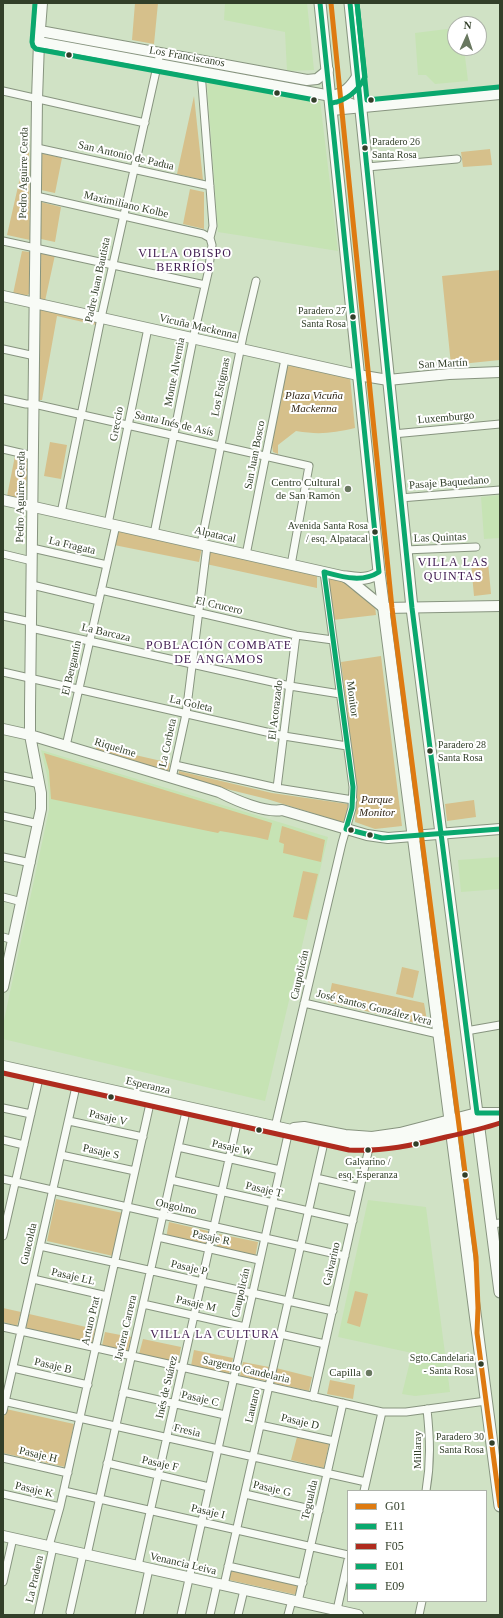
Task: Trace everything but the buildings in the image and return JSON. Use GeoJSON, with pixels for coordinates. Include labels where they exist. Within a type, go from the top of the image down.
{"type":"FeatureCollection","features":[{"type":"Feature","properties":{"kind":"main road"},"geometry":{"type":"LineString","coordinates":[[320,3],[331,96],[379,572],[500,1506]]}},
{"type":"Feature","properties":{"kind":"main road"},"geometry":{"type":"LineString","coordinates":[[350,3],[405,550],[466,1031],[478,1119],[496,1224],[500,1292]]}},
{"type":"Feature","properties":{"kind":"main road"},"geometry":{"type":"LineString","coordinates":[[346,577],[369,578],[379,572]]}},
{"type":"Feature","properties":{"kind":"street","name":"Pedro Aguirre Cerda"},"geometry":{"type":"LineString","coordinates":[[4,981],[31,863],[42,801],[30,735],[30,678],[37,99],[42,3]]}},
{"type":"Feature","properties":{"kind":"street","name":"Los Franciscanos"},"geometry":{"type":"LineString","coordinates":[[40,31],[310,80],[321,77],[328,70]]}},
{"type":"Feature","properties":{"kind":"street","name":"Los Franciscanos"},"geometry":{"type":"LineString","coordinates":[[39,42],[331,96],[361,108]]}},
{"type":"Feature","properties":{"kind":"street","name":"Padre Juan Bautista"},"geometry":{"type":"LineString","coordinates":[[61,513],[101,318],[160,53]]}},
{"type":"Feature","properties":{"kind":"street"},"geometry":{"type":"LineString","coordinates":[[224,76],[226,65]]}},
{"type":"Feature","properties":{"kind":"street","name":"Monte Alvernia"},"geometry":{"type":"LineString","coordinates":[[154,534],[193,338],[206,285],[212,245],[210,238],[213,226],[201,72]]}},
{"type":"Feature","properties":{"kind":"street"},"geometry":{"type":"LineString","coordinates":[[331,96],[338,95],[348,88],[358,75]]}},
{"type":"Feature","properties":{"kind":"street"},"geometry":{"type":"LineString","coordinates":[[3,91],[145,123]]}},
{"type":"Feature","properties":{"kind":"street"},"geometry":{"type":"LineString","coordinates":[[332,110],[500,94]]}},
{"type":"Feature","properties":{"kind":"street","name":"San Antonio de Padua"},"geometry":{"type":"LineString","coordinates":[[37,148],[210,186]]}},
{"type":"Feature","properties":{"kind":"street"},"geometry":{"type":"LineString","coordinates":[[367,167],[457,159]]}},
{"type":"Feature","properties":{"kind":"street","name":"Maximiliano Kolbe"},"geometry":{"type":"LineString","coordinates":[[36,196],[203,234],[210,238]]}},
{"type":"Feature","properties":{"kind":"street"},"geometry":{"type":"LineString","coordinates":[[3,241],[206,285]]}},
{"type":"Feature","properties":{"kind":"street","name":"Los Estigmas"},"geometry":{"type":"LineString","coordinates":[[204,545],[240,349],[256,281]]}},
{"type":"Feature","properties":{"kind":"street","name":"Vicuña Mackenna"},"geometry":{"type":"LineString","coordinates":[[3,296],[358,375],[388,380]]}},
{"type":"Feature","properties":{"kind":"street","name":"Greccio"},"geometry":{"type":"LineString","coordinates":[[112,524],[128,425],[148,328]]}},
{"type":"Feature","properties":{"kind":"street"},"geometry":{"type":"LineString","coordinates":[[3,349],[35,356]]}},
{"type":"Feature","properties":{"kind":"street","name":"San Juan Bosco"},"geometry":{"type":"LineString","coordinates":[[246,555],[285,359]]}},
{"type":"Feature","properties":{"kind":"street","name":"San Martín"},"geometry":{"type":"LineString","coordinates":[[388,380],[448,374],[500,372]]}},
{"type":"Feature","properties":{"kind":"street","name":"Santa Inés de Asís"},"geometry":{"type":"LineString","coordinates":[[3,399],[26,404],[34,404],[309,466],[291,565]]}},
{"type":"Feature","properties":{"kind":"street","name":"Luxemburgo"},"geometry":{"type":"LineString","coordinates":[[393,434],[500,424]]}},
{"type":"Feature","properties":{"kind":"street"},"geometry":{"type":"LineString","coordinates":[[3,449],[33,456]]}},
{"type":"Feature","properties":{"kind":"street","name":"Pasaje Baquedano"},"geometry":{"type":"LineString","coordinates":[[400,498],[500,490]]}},
{"type":"Feature","properties":{"kind":"street","name":"Alpatacal"},"geometry":{"type":"LineString","coordinates":[[3,500],[346,577],[384,608]]}},
{"type":"Feature","properties":{"kind":"street","name":"El Bergantín"},"geometry":{"type":"LineString","coordinates":[[66,746],[107,565],[112,524]]}},
{"type":"Feature","properties":{"kind":"street","name":"La Corbeta"},"geometry":{"type":"LineString","coordinates":[[172,778],[186,714],[193,664],[199,613],[204,545]]}},
{"type":"Feature","properties":{"kind":"street","name":"Las Quintas"},"geometry":{"type":"LineString","coordinates":[[405,550],[476,547]]}},
{"type":"Feature","properties":{"kind":"street","name":"La Fragata"},"geometry":{"type":"LineString","coordinates":[[32,548],[107,565]]}},
{"type":"Feature","properties":{"kind":"street"},"geometry":{"type":"LineString","coordinates":[[3,554],[32,561]]}},
{"type":"Feature","properties":{"kind":"street","name":"Monitor"},"geometry":{"type":"LineString","coordinates":[[324,572],[353,800],[352,813],[346,829]]}},
{"type":"Feature","properties":{"kind":"street"},"geometry":{"type":"LineString","coordinates":[[32,585],[98,601]]}},
{"type":"Feature","properties":{"kind":"street","name":"El Crucero"},"geometry":{"type":"LineString","coordinates":[[101,590],[296,635],[333,640]]}},
{"type":"Feature","properties":{"kind":"street"},"geometry":{"type":"LineString","coordinates":[[384,608],[500,606]]}},
{"type":"Feature","properties":{"kind":"street","name":"La Barcaza"},"geometry":{"type":"LineString","coordinates":[[3,616],[90,641],[290,686],[340,694]]}},
{"type":"Feature","properties":{"kind":"street","name":"El Acorazado"},"geometry":{"type":"LineString","coordinates":[[277,788],[296,635]]}},
{"type":"Feature","properties":{"kind":"street","name":"La Goleta"},"geometry":{"type":"LineString","coordinates":[[3,672],[284,736],[347,746]]}},
{"type":"Feature","properties":{"kind":"street","name":"Riquelme"},"geometry":{"type":"LineString","coordinates":[[3,728],[219,792],[241,801],[269,809],[282,810],[376,837],[500,829]]}},
{"type":"Feature","properties":{"kind":"street"},"geometry":{"type":"LineString","coordinates":[[175,765],[277,788],[353,800]]}},
{"type":"Feature","properties":{"kind":"street"},"geometry":{"type":"LineString","coordinates":[[3,776],[40,784]]}},
{"type":"Feature","properties":{"kind":"street"},"geometry":{"type":"LineString","coordinates":[[3,816],[39,824]]}},
{"type":"Feature","properties":{"kind":"street","name":"Caupolicán"},"geometry":{"type":"LineString","coordinates":[[275,1127],[346,829]]}},
{"type":"Feature","properties":{"kind":"street"},"geometry":{"type":"LineString","coordinates":[[3,856],[31,863]]}},
{"type":"Feature","properties":{"kind":"street"},"geometry":{"type":"LineString","coordinates":[[3,897],[22,902]]}},
{"type":"Feature","properties":{"kind":"street"},"geometry":{"type":"LineString","coordinates":[[3,937],[14,940]]}},
{"type":"Feature","properties":{"kind":"street","name":"José Santos González Vera"},"geometry":{"type":"LineString","coordinates":[[304,1003],[438,1034]]}},
{"type":"Feature","properties":{"kind":"street"},"geometry":{"type":"LineString","coordinates":[[466,1031],[500,1025]]}},
{"type":"Feature","properties":{"kind":"street","name":"Esperanza"},"geometry":{"type":"LineString","coordinates":[[3,1066],[350,1143],[478,1119]]}},
{"type":"Feature","properties":{"kind":"street"},"geometry":{"type":"LineString","coordinates":[[3,1236],[6,1206],[15,1182],[40,1074]]}},
{"type":"Feature","properties":{"kind":"street","name":"Guacolda"},"geometry":{"type":"LineString","coordinates":[[3,1411],[4,1401],[13,1368],[78,1082]]}},
{"type":"Feature","properties":{"kind":"street","name":"Arturo Prat"},"geometry":{"type":"LineString","coordinates":[[51,1547],[152,1099]]}},
{"type":"Feature","properties":{"kind":"street","name":"Javiera Carrera"},"geometry":{"type":"LineString","coordinates":[[70,1612],[99,1499],[187,1107]]}},
{"type":"Feature","properties":{"kind":"street"},"geometry":{"type":"LineString","coordinates":[[3,1108],[31,1114]]}},
{"type":"Feature","properties":{"kind":"street"},"geometry":{"type":"LineString","coordinates":[[478,1119],[500,1113]]}},
{"type":"Feature","properties":{"kind":"street"},"geometry":{"type":"LineString","coordinates":[[478,1119],[500,1116]]}},
{"type":"Feature","properties":{"kind":"street","name":"Inés de Suárez"},"geometry":{"type":"LineString","coordinates":[[138,1566],[238,1118]]}},
{"type":"Feature","properties":{"kind":"street","name":"Pasaje V"},"geometry":{"type":"LineString","coordinates":[[69,1121],[143,1137]]}},
{"type":"Feature","properties":{"kind":"street","name":"Esperanza"},"geometry":{"type":"LineString","coordinates":[[289,1130],[304,1126],[371,1140]]}},
{"type":"Feature","properties":{"kind":"street","name":"Caupolicán"},"geometry":{"type":"LineString","coordinates":[[181,1615],[289,1130]]}},
{"type":"Feature","properties":{"kind":"street","name":"Lautaro"},"geometry":{"type":"LineString","coordinates":[[210,1615],[228,1566],[324,1138]]}},
{"type":"Feature","properties":{"kind":"street"},"geometry":{"type":"LineString","coordinates":[[3,1140],[24,1145]]}},
{"type":"Feature","properties":{"kind":"street","name":"Galvarino"},"geometry":{"type":"LineString","coordinates":[[313,1397],[371,1140]]}},
{"type":"Feature","properties":{"kind":"street","name":"Pasaje W"},"geometry":{"type":"LineString","coordinates":[[178,1147],[280,1170]]}},
{"type":"Feature","properties":{"kind":"street","name":"Pasaje S"},"geometry":{"type":"LineString","coordinates":[[61,1155],[135,1171]]}},
{"type":"Feature","properties":{"kind":"street"},"geometry":{"type":"LineString","coordinates":[[316,1178],[360,1188]]}},
{"type":"Feature","properties":{"kind":"street","name":"Ongolmo"},"geometry":{"type":"LineString","coordinates":[[3,1179],[345,1256]]}},
{"type":"Feature","properties":{"kind":"street","name":"Pasaje T"},"geometry":{"type":"LineString","coordinates":[[171,1180],[353,1221]]}},
{"type":"Feature","properties":{"kind":"street","name":"Pasaje R"},"geometry":{"type":"LineString","coordinates":[[158,1238],[260,1260]]}},
{"type":"Feature","properties":{"kind":"street","name":"Pasaje P"},"geometry":{"type":"LineString","coordinates":[[40,1246],[333,1311]]}},
{"type":"Feature","properties":{"kind":"street","name":"Pasaje LL"},"geometry":{"type":"LineString","coordinates":[[33,1279],[108,1296]]}},
{"type":"Feature","properties":{"kind":"street","name":"Pasaje M"},"geometry":{"type":"LineString","coordinates":[[143,1304],[244,1327]]}},
{"type":"Feature","properties":{"kind":"street","name":"Sargento Candelaria"},"geometry":{"type":"LineString","coordinates":[[3,1327],[382,1412],[427,1409],[486,1401]]}},
{"type":"Feature","properties":{"kind":"street"},"geometry":{"type":"LineString","coordinates":[[280,1334],[325,1344]]}},
{"type":"Feature","properties":{"kind":"street","name":"Pasaje B"},"geometry":{"type":"LineString","coordinates":[[13,1368],[88,1385]]}},
{"type":"Feature","properties":{"kind":"street","name":"Pasaje C"},"geometry":{"type":"LineString","coordinates":[[123,1392],[225,1415]]}},
{"type":"Feature","properties":{"kind":"street","name":"Fresia"},"geometry":{"type":"LineString","coordinates":[[4,1401],[366,1482]]}},
{"type":"Feature","properties":{"kind":"street","name":"Tegualda"},"geometry":{"type":"LineString","coordinates":[[288,1615],[302,1583],[343,1403]]}},
{"type":"Feature","properties":{"kind":"street","name":"Millaray"},"geometry":{"type":"LineString","coordinates":[[426,1490],[430,1469],[431,1448],[427,1409]]}},
{"type":"Feature","properties":{"kind":"street"},"geometry":{"type":"LineString","coordinates":[[364,1490],[382,1412]]}},
{"type":"Feature","properties":{"kind":"street","name":"Pasaje D"},"geometry":{"type":"LineString","coordinates":[[260,1425],[334,1441]]}},
{"type":"Feature","properties":{"kind":"street","name":"Pasaje H"},"geometry":{"type":"LineString","coordinates":[[3,1458],[68,1473]]}},
{"type":"Feature","properties":{"kind":"street","name":"Pasaje F"},"geometry":{"type":"LineString","coordinates":[[107,1463],[209,1487]]}},
{"type":"Feature","properties":{"kind":"street","name":"Pasaje I"},"geometry":{"type":"LineString","coordinates":[[64,1491],[347,1555]]}},
{"type":"Feature","properties":{"kind":"street","name":"Pasaje K"},"geometry":{"type":"LineString","coordinates":[[3,1494],[60,1507]]}},
{"type":"Feature","properties":{"kind":"street","name":"Pasaje G"},"geometry":{"type":"LineString","coordinates":[[245,1494],[319,1511]]}},
{"type":"Feature","properties":{"kind":"street"},"geometry":{"type":"LineString","coordinates":[[3,1582],[8,1537]]}},
{"type":"Feature","properties":{"kind":"street","name":"Venancia Leiva"},"geometry":{"type":"LineString","coordinates":[[8,1537],[358,1615]]}},
{"type":"Feature","properties":{"kind":"street","name":"La Pradera"},"geometry":{"type":"LineString","coordinates":[[38,1615],[51,1547]]}},
{"type":"Feature","properties":{"kind":"street"},"geometry":{"type":"LineString","coordinates":[[337,1610],[347,1565]]}},
{"type":"Feature","properties":{"kind":"street","name":"Venancia Leiva"},"geometry":{"type":"LineString","coordinates":[[228,1566],[302,1583]]}},
{"type":"Feature","properties":{"kind":"street"},"geometry":{"type":"LineString","coordinates":[[139,1615],[149,1568]]}},
{"type":"Feature","properties":{"kind":"street"},"geometry":{"type":"LineString","coordinates":[[238,1615],[244,1590]]}},
{"type":"Feature","properties":{"kind":"street"},"geometry":{"type":"LineString","coordinates":[[419,1615],[422,1602]]}},
{"type":"Feature","properties":{"kind":"shaded area"},"geometry":{"type":"Polygon","coordinates":[[[225,3],[307,3],[314,70],[287,71],[285,32],[224,20],[225,3]]]}},
{"type":"Feature","properties":{"kind":"shaded area"},"geometry":{"type":"Polygon","coordinates":[[[447,29],[447,56],[465,56],[468,81],[435,84],[426,75],[418,75],[415,33],[447,29]]]}},
{"type":"Feature","properties":{"kind":"shaded area"},"geometry":{"type":"Polygon","coordinates":[[[214,80],[320,100],[338,251],[218,232],[207,84],[214,80]]]}},
{"type":"Feature","properties":{"kind":"shaded area"},"geometry":{"type":"Polygon","coordinates":[[[500,495],[500,538],[484,539],[481,497],[500,495]]]}},
{"type":"Feature","properties":{"kind":"shaded area"},"geometry":{"type":"Polygon","coordinates":[[[41,750],[328,837],[265,1101],[3,1039],[3,1025],[49,810],[47,775],[41,750]]]}},
{"type":"Feature","properties":{"kind":"shaded area"},"geometry":{"type":"Polygon","coordinates":[[[500,857],[500,889],[461,892],[458,860],[500,857]]]}},
{"type":"Feature","properties":{"kind":"shaded area"},"geometry":{"type":"Polygon","coordinates":[[[368,1200],[426,1207],[450,1392],[415,1396],[402,1394],[412,1353],[338,1337],[368,1200]]]}},
{"type":"Feature","properties":{"kind":"green space"},"geometry":{"type":"Polygon","coordinates":[[[135,3],[158,3],[154,44],[132,40],[135,3]]]}},
{"type":"Feature","properties":{"kind":"green space"},"geometry":{"type":"Polygon","coordinates":[[[194,96],[203,180],[177,174],[194,96]]]}},
{"type":"Feature","properties":{"kind":"green space"},"geometry":{"type":"Polygon","coordinates":[[[29,138],[30,240],[7,235],[29,138]]]}},
{"type":"Feature","properties":{"kind":"green space"},"geometry":{"type":"Polygon","coordinates":[[[490,149],[492,165],[463,167],[461,152],[490,149]]]}},
{"type":"Feature","properties":{"kind":"green space"},"geometry":{"type":"Polygon","coordinates":[[[41,153],[62,158],[55,193],[41,190],[41,153]]]}},
{"type":"Feature","properties":{"kind":"green space"},"geometry":{"type":"Polygon","coordinates":[[[190,189],[204,192],[204,229],[183,224],[190,189]]]}},
{"type":"Feature","properties":{"kind":"green space"},"geometry":{"type":"Polygon","coordinates":[[[41,202],[61,207],[55,242],[41,239],[41,202]]]}},
{"type":"Feature","properties":{"kind":"green space"},"geometry":{"type":"Polygon","coordinates":[[[22,251],[30,252],[29,294],[26,296],[13,294],[22,251]]]}},
{"type":"Feature","properties":{"kind":"green space"},"geometry":{"type":"Polygon","coordinates":[[[39,252],[55,255],[45,301],[39,300],[39,252]]]}},
{"type":"Feature","properties":{"kind":"green space"},"geometry":{"type":"Polygon","coordinates":[[[500,270],[500,360],[451,365],[442,276],[500,270]]]}},
{"type":"Feature","properties":{"kind":"green space"},"geometry":{"type":"Polygon","coordinates":[[[40,307],[96,321],[96,325],[57,316],[42,400],[37,400],[38,310],[40,307]]]}},
{"type":"Feature","properties":{"kind":"green space","name":"Plaza Vicuña Mackenna"},"geometry":{"type":"Polygon","coordinates":[[[292,365],[350,377],[355,428],[326,433],[296,431],[278,445],[278,454],[273,452],[272,445],[285,370],[287,367],[292,365]]]}},
{"type":"Feature","properties":{"kind":"green space"},"geometry":{"type":"Polygon","coordinates":[[[50,442],[67,445],[61,479],[44,476],[50,442]]]}},
{"type":"Feature","properties":{"kind":"green space"},"geometry":{"type":"Polygon","coordinates":[[[15,456],[28,459],[26,497],[24,501],[7,496],[15,456]]]}},
{"type":"Feature","properties":{"kind":"green space"},"geometry":{"type":"Polygon","coordinates":[[[117,531],[202,548],[199,562],[114,545],[117,531]]]}},
{"type":"Feature","properties":{"kind":"green space"},"geometry":{"type":"Polygon","coordinates":[[[207,551],[317,574],[317,588],[206,564],[207,551]]]}},
{"type":"Feature","properties":{"kind":"green space"},"geometry":{"type":"Polygon","coordinates":[[[488,562],[491,594],[474,596],[471,563],[488,562]]]}},
{"type":"Feature","properties":{"kind":"green space"},"geometry":{"type":"Polygon","coordinates":[[[329,577],[346,582],[375,605],[376,615],[333,620],[329,577]]]}},
{"type":"Feature","properties":{"kind":"green space","name":"Parque Monitor"},"geometry":{"type":"Polygon","coordinates":[[[381,656],[402,826],[375,829],[355,822],[357,788],[341,662],[381,656]]]}},
{"type":"Feature","properties":{"kind":"green space"},"geometry":{"type":"Polygon","coordinates":[[[96,746],[170,763],[168,774],[96,751],[96,746]]]}},
{"type":"Feature","properties":{"kind":"green space"},"geometry":{"type":"Polygon","coordinates":[[[44,753],[272,823],[268,840],[220,831],[218,833],[51,799],[49,771],[44,753]]]}},
{"type":"Feature","properties":{"kind":"green space"},"geometry":{"type":"Polygon","coordinates":[[[179,771],[272,793],[348,804],[346,819],[343,822],[338,821],[267,799],[178,777],[179,771]]]}},
{"type":"Feature","properties":{"kind":"green space"},"geometry":{"type":"Polygon","coordinates":[[[474,800],[476,817],[447,821],[445,804],[474,800]]]}},
{"type":"Feature","properties":{"kind":"green space"},"geometry":{"type":"Polygon","coordinates":[[[282,826],[325,840],[321,862],[283,853],[284,844],[279,842],[282,826]]]}},
{"type":"Feature","properties":{"kind":"green space"},"geometry":{"type":"Polygon","coordinates":[[[303,871],[318,874],[307,920],[293,917],[303,871]]]}},
{"type":"Feature","properties":{"kind":"green space"},"geometry":{"type":"Polygon","coordinates":[[[402,967],[419,971],[413,998],[396,994],[402,967]]]}},
{"type":"Feature","properties":{"kind":"green space"},"geometry":{"type":"Polygon","coordinates":[[[332,983],[424,1003],[428,1026],[328,1002],[332,983]]]}},
{"type":"Feature","properties":{"kind":"green space"},"geometry":{"type":"Polygon","coordinates":[[[56,1199],[123,1213],[113,1256],[47,1241],[56,1199]]]}},
{"type":"Feature","properties":{"kind":"green space"},"geometry":{"type":"Polygon","coordinates":[[[169,1222],[208,1231],[205,1246],[166,1238],[169,1222]]]}},
{"type":"Feature","properties":{"kind":"green space"},"geometry":{"type":"Polygon","coordinates":[[[219,1234],[258,1242],[255,1258],[216,1250],[219,1234]]]}},
{"type":"Feature","properties":{"kind":"green space"},"geometry":{"type":"Polygon","coordinates":[[[355,1291],[368,1294],[360,1327],[347,1323],[355,1291]]]}},
{"type":"Feature","properties":{"kind":"green space"},"geometry":{"type":"Polygon","coordinates":[[[3,1308],[21,1312],[17,1326],[3,1322],[3,1308]]]}},
{"type":"Feature","properties":{"kind":"green space"},"geometry":{"type":"Polygon","coordinates":[[[29,1314],[95,1329],[92,1343],[26,1328],[29,1314]]]}},
{"type":"Feature","properties":{"kind":"green space"},"geometry":{"type":"Polygon","coordinates":[[[105,1332],[131,1337],[128,1351],[102,1346],[105,1332]]]}},
{"type":"Feature","properties":{"kind":"green space"},"geometry":{"type":"Polygon","coordinates":[[[143,1339],[181,1347],[178,1363],[139,1354],[143,1339]]]}},
{"type":"Feature","properties":{"kind":"green space"},"geometry":{"type":"Polygon","coordinates":[[[194,1350],[233,1358],[229,1374],[191,1366],[194,1350]]]}},
{"type":"Feature","properties":{"kind":"green space"},"geometry":{"type":"Polygon","coordinates":[[[243,1362],[269,1367],[266,1381],[240,1376],[243,1362]]]}},
{"type":"Feature","properties":{"kind":"green space"},"geometry":{"type":"Polygon","coordinates":[[[276,1368],[312,1377],[309,1391],[273,1383],[276,1368]]]}},
{"type":"Feature","properties":{"kind":"green space"},"geometry":{"type":"Polygon","coordinates":[[[330,1380],[355,1385],[353,1399],[327,1394],[330,1380]]]}},
{"type":"Feature","properties":{"kind":"green space"},"geometry":{"type":"Polygon","coordinates":[[[6,1409],[74,1424],[65,1467],[3,1453],[3,1421],[6,1409]]]}},
{"type":"Feature","properties":{"kind":"green space"},"geometry":{"type":"Polygon","coordinates":[[[297,1437],[329,1444],[324,1468],[291,1460],[297,1437]]]}},
{"type":"Feature","properties":{"kind":"green space"},"geometry":{"type":"Polygon","coordinates":[[[232,1569],[299,1584],[297,1595],[229,1580],[232,1569]]]}},
{"type":"Feature","properties":{"kind":"transit line","name":"E01"},"geometry":{"type":"LineString","coordinates":[[35,3],[32,42],[36,49],[315,100]]}},
{"type":"Feature","properties":{"kind":"transit line","name":"E11"},"geometry":{"type":"LineString","coordinates":[[320,3],[379,572],[359,578],[345,577],[324,572],[353,787],[352,808],[346,829],[382,838],[500,829]]}},
{"type":"Feature","properties":{"kind":"transit line","name":"G01"},"geometry":{"type":"LineString","coordinates":[[331,3],[392,608],[476,1257],[478,1308],[477,1333],[500,1506]]}},
{"type":"Feature","properties":{"kind":"transit line","name":"E11"},"geometry":{"type":"LineString","coordinates":[[350,3],[412,608],[477,1113],[500,1113]]}},
{"type":"Feature","properties":{"kind":"transit line","name":"E01"},"geometry":{"type":"LineString","coordinates":[[332,103],[343,100],[356,91],[365,77],[357,3]]}},
{"type":"Feature","properties":{"kind":"transit line","name":"E09"},"geometry":{"type":"LineString","coordinates":[[357,3],[367,100],[499,87]]}},
{"type":"Feature","properties":{"kind":"transit line","name":"F05"},"geometry":{"type":"LineString","coordinates":[[3,1073],[349,1150],[374,1150],[410,1145],[473,1131],[500,1123]]}},
{"type":"Feature","properties":{"kind":"place","name":"Paradero 26 Santa Rosa"},"geometry":{"type":"Point","coordinates":[365,148]}},
{"type":"Feature","properties":{"kind":"place","name":"Paradero 27 Santa Rosa"},"geometry":{"type":"Point","coordinates":[353,317]}},
{"type":"Feature","properties":{"kind":"place","name":"Centro Cultural de San Ramón"},"geometry":{"type":"Point","coordinates":[348,489]}},
{"type":"Feature","properties":{"kind":"place","name":"Avenida Santa Rosa / esq. Alpatacal"},"geometry":{"type":"Point","coordinates":[375,532]}},
{"type":"Feature","properties":{"kind":"place","name":"Paradero 28 Santa Rosa"},"geometry":{"type":"Point","coordinates":[430,751]}},
{"type":"Feature","properties":{"kind":"place","name":"Galvarino / esq. Esperanza"},"geometry":{"type":"Point","coordinates":[368,1150]}},
{"type":"Feature","properties":{"kind":"place","name":"Sgto.Candelaria - Santa Rosa"},"geometry":{"type":"Point","coordinates":[481,1364]}},
{"type":"Feature","properties":{"kind":"place","name":"Capilla"},"geometry":{"type":"Point","coordinates":[369,1373]}},
{"type":"Feature","properties":{"kind":"place","name":"Paradero 30 Santa Rosa"},"geometry":{"type":"Point","coordinates":[492,1443]}},
{"type":"Feature","properties":{"kind":"district","name":"VILLA OBISPO BERRÍOS"},"geometry":{"type":"Point","coordinates":[185,261]}},
{"type":"Feature","properties":{"kind":"district","name":"VILLA LAS QUINTAS"},"geometry":{"type":"Point","coordinates":[453,570]}},
{"type":"Feature","properties":{"kind":"district","name":"POBLACIÓN COMBATE DE ANGAMOS"},"geometry":{"type":"Point","coordinates":[219,653]}},
{"type":"Feature","properties":{"kind":"district","name":"VILLA LA CULTURA"},"geometry":{"type":"Point","coordinates":[215,1335]}}]}
